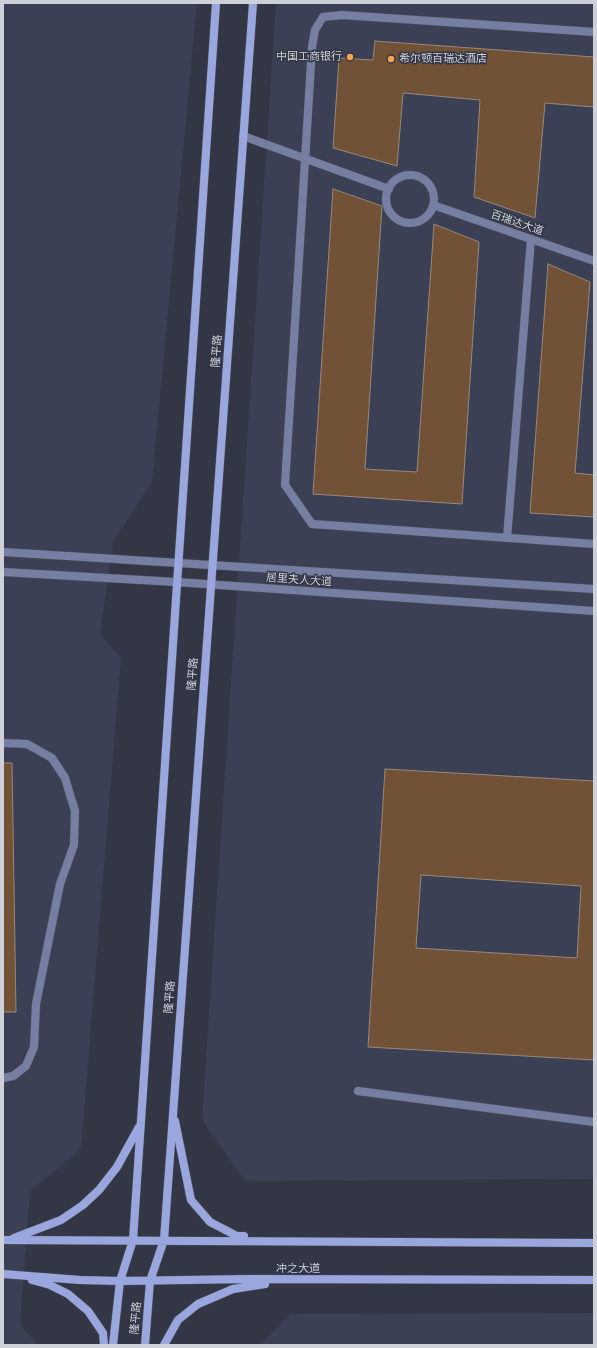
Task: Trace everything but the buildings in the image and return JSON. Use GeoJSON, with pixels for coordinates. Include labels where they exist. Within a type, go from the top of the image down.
{"type":"FeatureCollection","features":[{"type":"Feature","properties":{"kind":"main road","name":"隆平路"},"geometry":{"type":"LineString","coordinates":[[113,1345],[120,1281],[133,1240],[216,3]]}},
{"type":"Feature","properties":{"kind":"main road","name":"隆平路"},"geometry":{"type":"LineString","coordinates":[[145,1345],[150,1281],[164,1240],[253,3]]}},
{"type":"Feature","properties":{"kind":"main road"},"geometry":{"type":"LineString","coordinates":[[173,1112],[192,1200],[210,1222],[237,1236],[287,1240]]}},
{"type":"Feature","properties":{"kind":"main road"},"geometry":{"type":"LineString","coordinates":[[6,1240],[61,1220],[83,1205],[99,1190],[117,1167],[140,1125]]}},
{"type":"Feature","properties":{"kind":"main road"},"geometry":{"type":"LineString","coordinates":[[6,1240],[287,1240],[594,1243]]}},
{"type":"Feature","properties":{"kind":"main road"},"geometry":{"type":"LineString","coordinates":[[5,1274],[50,1285],[68,1294],[88,1311],[103,1333],[104,1345]]}},
{"type":"Feature","properties":{"kind":"main road","name":"冲之大道"},"geometry":{"type":"LineString","coordinates":[[5,1274],[80,1280],[120,1281],[594,1280]]}},
{"type":"Feature","properties":{"kind":"main road"},"geometry":{"type":"LineString","coordinates":[[164,1345],[178,1320],[198,1304],[233,1288],[291,1280]]}},
{"type":"Feature","properties":{"kind":"street"},"geometry":{"type":"LineString","coordinates":[[594,32],[342,15],[323,17],[315,30],[312,46],[286,485],[312,524],[594,544]]}},
{"type":"Feature","properties":{"kind":"street"},"geometry":{"type":"LineString","coordinates":[[243,136],[305,160],[389,189]]}},
{"type":"Feature","properties":{"kind":"street"},"geometry":{"type":"LineString","coordinates":[[404,176],[420,177],[431,189],[434,197],[430,212],[418,221],[404,222],[391,214],[386,200],[389,189],[397,179],[404,176]]}},
{"type":"Feature","properties":{"kind":"street","name":"百瑞达大道"},"geometry":{"type":"LineString","coordinates":[[433,205],[594,261]]}},
{"type":"Feature","properties":{"kind":"street"},"geometry":{"type":"LineString","coordinates":[[507,538],[531,239]]}},
{"type":"Feature","properties":{"kind":"street","name":"居里夫人大道"},"geometry":{"type":"LineString","coordinates":[[3,552],[594,589]]}},
{"type":"Feature","properties":{"kind":"street","name":"居里夫人大道"},"geometry":{"type":"LineString","coordinates":[[3,572],[211,584],[594,611]]}},
{"type":"Feature","properties":{"kind":"street"},"geometry":{"type":"LineString","coordinates":[[3,743],[27,744],[52,758],[66,778],[75,811],[74,845],[60,884],[36,1004],[34,1047],[26,1066],[13,1076],[3,1078]]}},
{"type":"Feature","properties":{"kind":"street"},"geometry":{"type":"LineString","coordinates":[[358,1090],[594,1122]]}},
{"type":"Feature","properties":{"kind":"shaded area"},"geometry":{"type":"Polygon","coordinates":[[[3,3],[197,3],[152,482],[113,542],[100,634],[121,658],[81,1149],[30,1191],[20,1324],[38,1345],[3,1345],[3,3]]]}},
{"type":"Feature","properties":{"kind":"shaded area"},"geometry":{"type":"Polygon","coordinates":[[[276,3],[594,3],[594,1179],[245,1181],[202,1120],[276,3]]]}},
{"type":"Feature","properties":{"kind":"shaded area"},"geometry":{"type":"Polygon","coordinates":[[[594,1313],[594,1345],[260,1345],[290,1314],[594,1313]]]}},
{"type":"Feature","properties":{"kind":"place","name":"中国工商银行"},"geometry":{"type":"Point","coordinates":[350,57]}},
{"type":"Feature","properties":{"kind":"place","name":"希尔顿百瑞达酒店"},"geometry":{"type":"Point","coordinates":[391,59]}}]}
